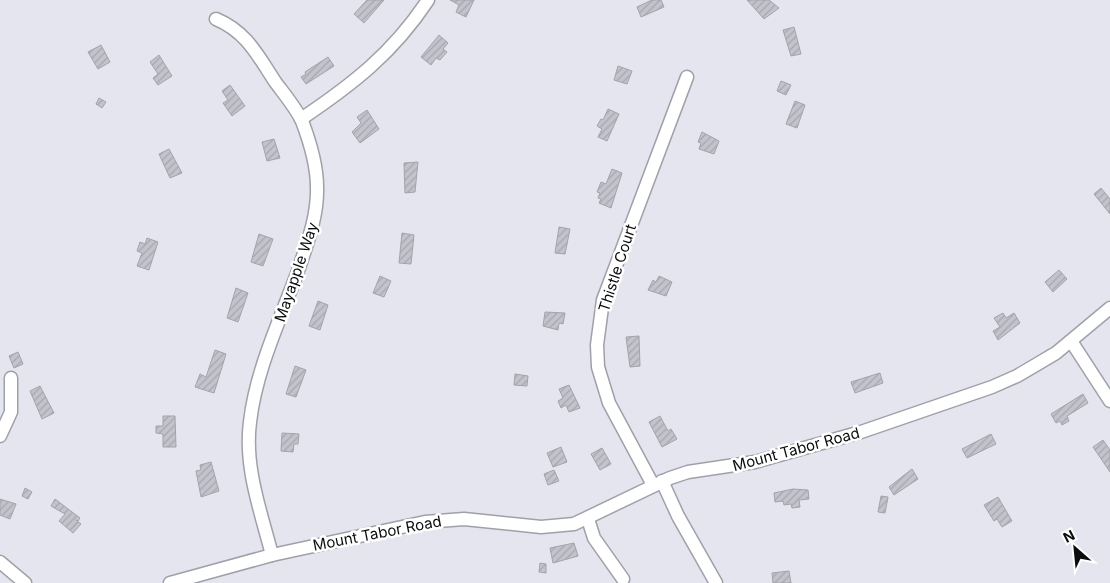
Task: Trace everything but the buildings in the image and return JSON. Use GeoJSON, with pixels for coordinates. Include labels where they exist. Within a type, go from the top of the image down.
{"type":"FeatureCollection","features":[{"type":"Feature","properties":{"kind":"street"},"geometry":{"type":"LineString","coordinates":[[301,119],[342,92],[380,61],[401,38],[428,0]]}},
{"type":"Feature","properties":{"kind":"street","name":"Mayapple Way"},"geometry":{"type":"LineString","coordinates":[[216,19],[230,25],[245,36],[301,119],[316,168],[316,212],[310,238],[258,383],[249,424],[249,452],[252,476],[272,555]]}},
{"type":"Feature","properties":{"kind":"street","name":"Thistle Court"},"geometry":{"type":"LineString","coordinates":[[686,77],[606,294],[597,344],[598,367],[609,403],[678,516],[716,583]]}},
{"type":"Feature","properties":{"kind":"street","name":"Mount Tabor Road"},"geometry":{"type":"LineString","coordinates":[[170,583],[272,555],[402,526],[445,519],[481,520],[541,527],[561,526],[588,519],[658,483],[688,472],[755,462],[890,424],[1017,376],[1040,364],[1110,308]]}},
{"type":"Feature","properties":{"kind":"street"},"geometry":{"type":"LineString","coordinates":[[1071,341],[1110,401]]}},
{"type":"Feature","properties":{"kind":"street"},"geometry":{"type":"LineString","coordinates":[[0,436],[11,412],[11,378]]}},
{"type":"Feature","properties":{"kind":"street"},"geometry":{"type":"LineString","coordinates":[[588,519],[594,538],[623,579]]}},
{"type":"Feature","properties":{"kind":"street"},"geometry":{"type":"LineString","coordinates":[[0,562],[25,583]]}}]}
